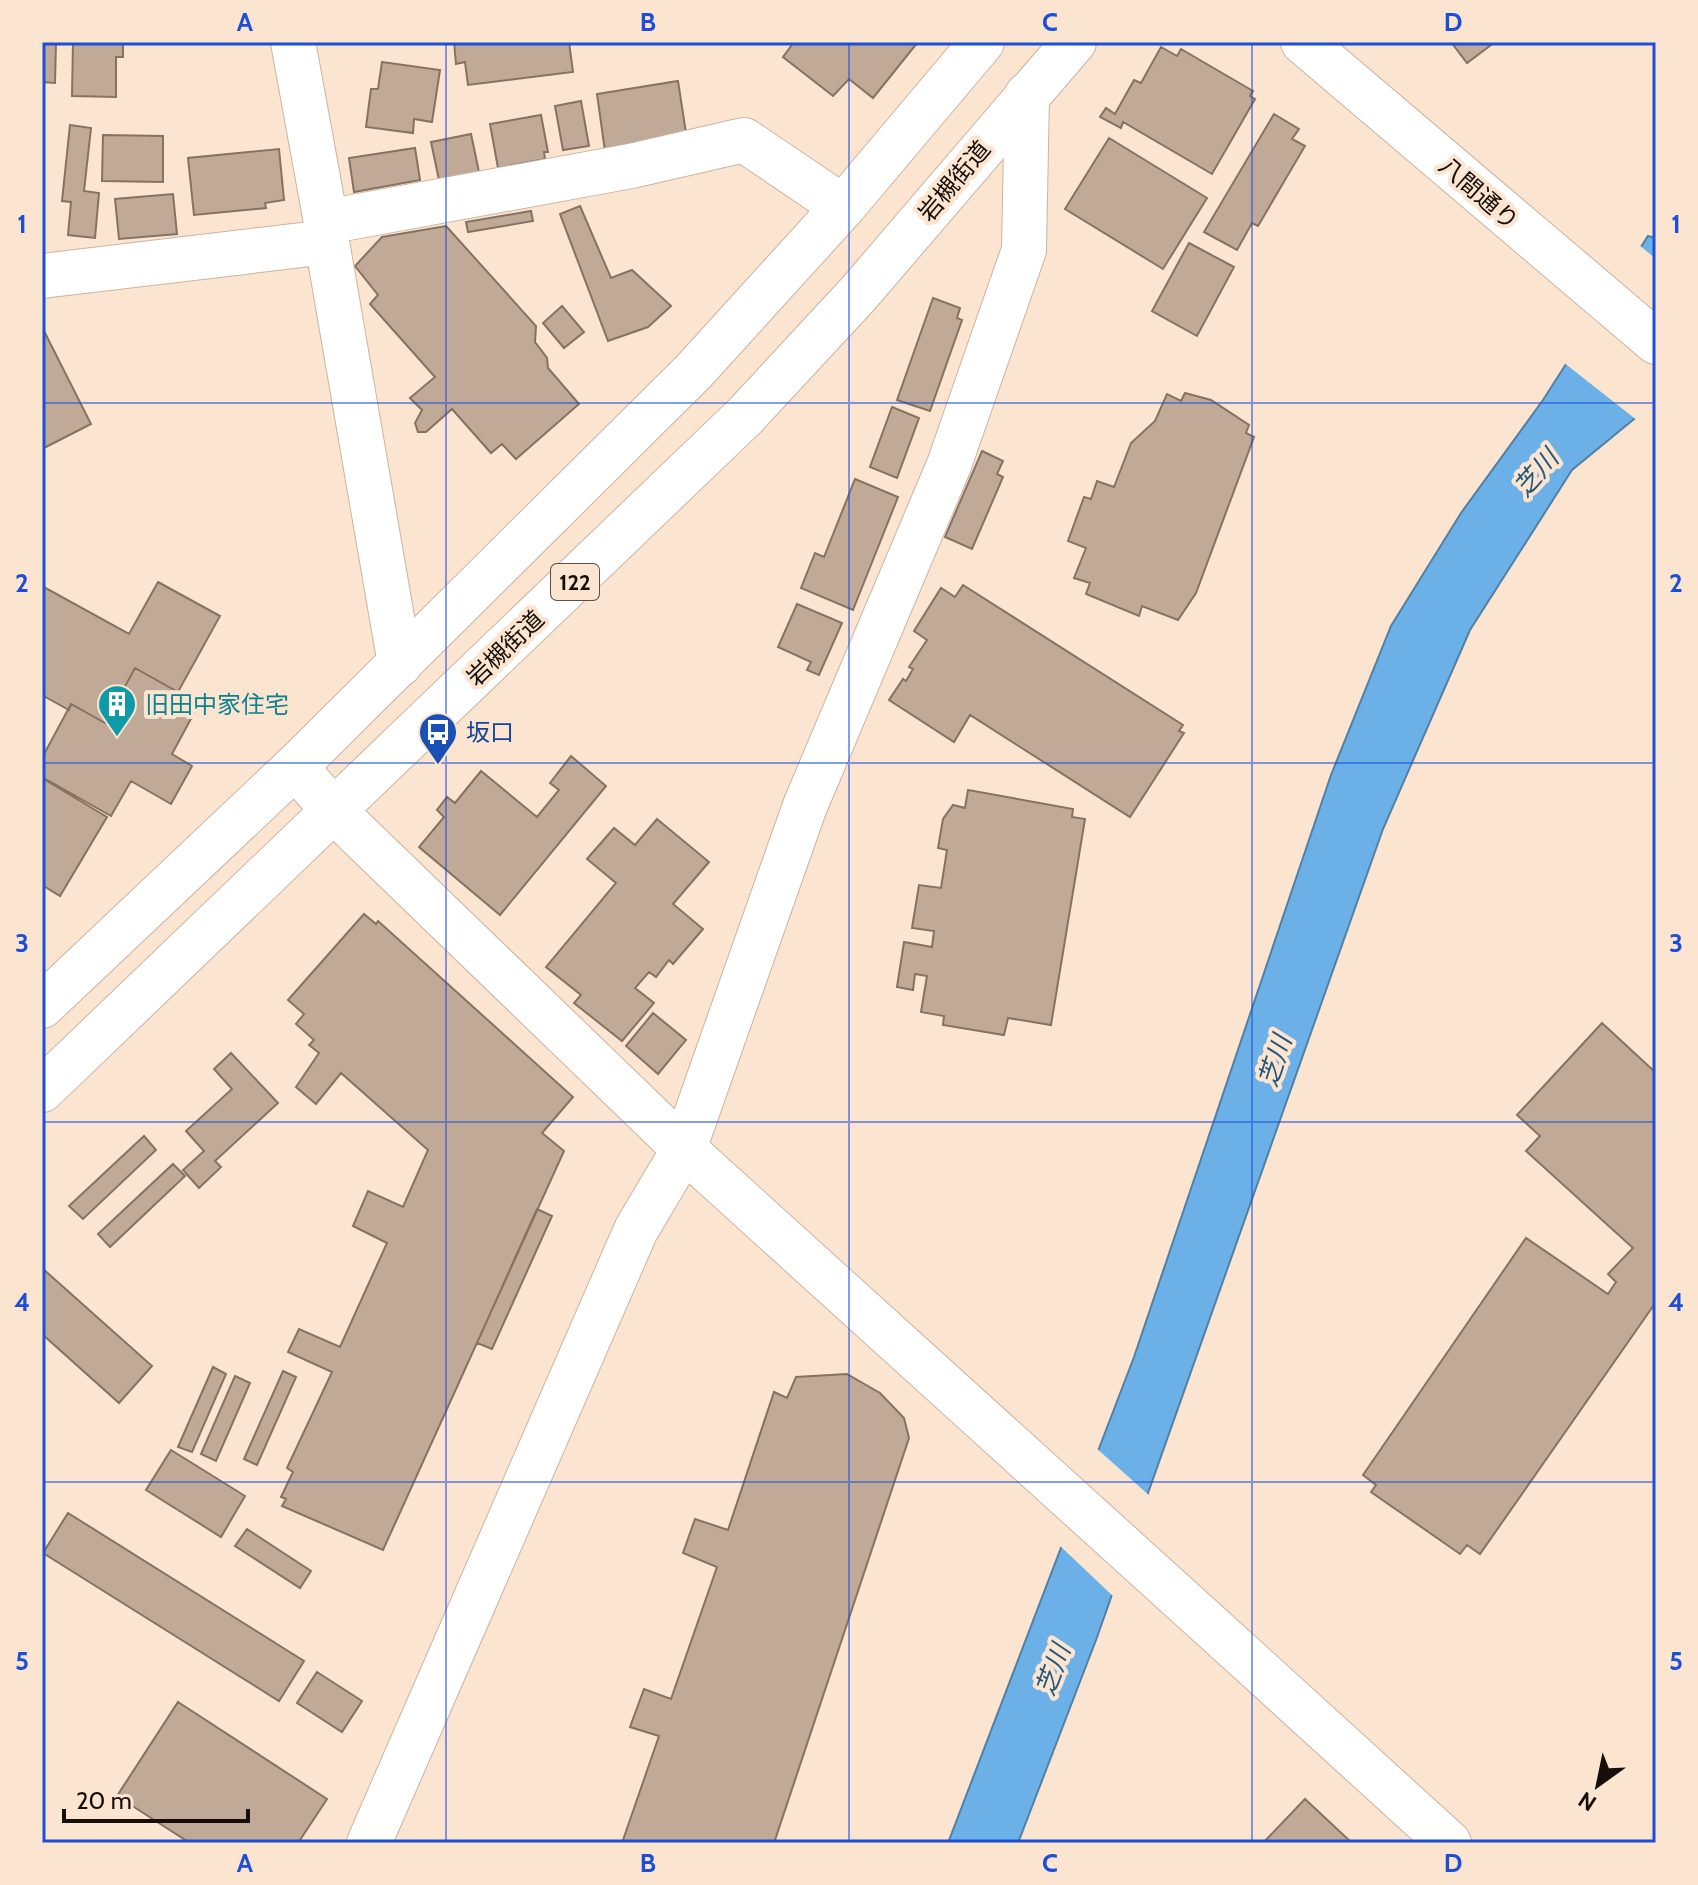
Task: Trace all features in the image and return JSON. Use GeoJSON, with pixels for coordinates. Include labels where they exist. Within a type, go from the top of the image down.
{"type":"FeatureCollection","features":[{"type":"Feature","properties":{"kind":"main road"},"geometry":{"type":"LineString","coordinates":[[293,42],[400,664]]}},
{"type":"Feature","properties":{"kind":"main road","name":"122"},"geometry":{"type":"LineString","coordinates":[[42,1006],[295,767],[694,371],[843,207],[982,42]]}},
{"type":"Feature","properties":{"kind":"main road","name":"岩槻街道"},"geometry":{"type":"LineString","coordinates":[[42,1090],[745,416],[859,293],[1074,42]]}},
{"type":"Feature","properties":{"kind":"main road","name":"八間通り"},"geometry":{"type":"LineString","coordinates":[[1303,42],[1656,342]]}},
{"type":"Feature","properties":{"kind":"main road"},"geometry":{"type":"LineString","coordinates":[[369,1843],[636,1230],[684,1149],[805,806],[949,465],[1024,250],[1027,95]]}},
{"type":"Feature","properties":{"kind":"main road"},"geometry":{"type":"LineString","coordinates":[[42,276],[326,232],[744,140],[843,207]]}},
{"type":"Feature","properties":{"kind":"main road"},"geometry":{"type":"LineString","coordinates":[[295,767],[334,811],[684,1149],[987,1420],[1449,1843]]}},
{"type":"Feature","properties":{"kind":"water","name":"芝川"},"geometry":{"type":"Polygon","coordinates":[[[1648,236],[1656,238],[1656,401],[1572,470],[1470,630],[1383,829],[1096,1640],[1018,1843],[948,1843],[1134,1357],[1331,775],[1391,626],[1461,513],[1543,400],[1648,236]]]}},
{"type":"Feature","properties":{"kind":"pier"},"geometry":{"type":"Polygon","coordinates":[[[1638,244],[1656,259],[1656,406],[1638,421],[1563,362],[1638,244]]]}},
{"type":"Feature","properties":{"kind":"pier"},"geometry":{"type":"Polygon","coordinates":[[[1095,1447],[1151,1497],[1115,1598],[1058,1544],[1095,1447]]]}},
{"type":"Feature","properties":{"kind":"building"},"geometry":{"type":"Polygon","coordinates":[[[42,42],[56,42],[55,83],[42,82],[42,42]]]}},
{"type":"Feature","properties":{"kind":"building"},"geometry":{"type":"Polygon","coordinates":[[[73,42],[123,42],[123,57],[116,57],[116,97],[72,96],[73,42]]]}},
{"type":"Feature","properties":{"kind":"building"},"geometry":{"type":"Polygon","coordinates":[[[454,42],[569,42],[573,72],[468,85],[465,62],[456,64],[454,42]]]}},
{"type":"Feature","properties":{"kind":"building"},"geometry":{"type":"Polygon","coordinates":[[[794,42],[918,42],[873,98],[849,79],[833,96],[783,57],[794,42]]]}},
{"type":"Feature","properties":{"kind":"building"},"geometry":{"type":"Polygon","coordinates":[[[1451,42],[1495,42],[1467,63],[1451,42]]]}},
{"type":"Feature","properties":{"kind":"building"},"geometry":{"type":"Polygon","coordinates":[[[1161,47],[1177,56],[1181,49],[1253,91],[1250,96],[1255,99],[1212,174],[1123,122],[1121,128],[1100,117],[1106,108],[1115,114],[1134,80],[1141,83],[1161,47]]]}},
{"type":"Feature","properties":{"kind":"building"},"geometry":{"type":"Polygon","coordinates":[[[382,62],[440,70],[432,122],[414,119],[413,133],[366,127],[371,89],[378,89],[382,62]]]}},
{"type":"Feature","properties":{"kind":"building"},"geometry":{"type":"Polygon","coordinates":[[[678,81],[686,133],[605,151],[597,94],[678,81]]]}},
{"type":"Feature","properties":{"kind":"building"},"geometry":{"type":"Polygon","coordinates":[[[581,101],[589,146],[563,150],[555,106],[581,101]]]}},
{"type":"Feature","properties":{"kind":"building"},"geometry":{"type":"Polygon","coordinates":[[[1274,114],[1299,129],[1292,139],[1305,146],[1258,226],[1252,223],[1237,250],[1204,232],[1274,114]]]}},
{"type":"Feature","properties":{"kind":"building"},"geometry":{"type":"Polygon","coordinates":[[[541,115],[548,152],[544,152],[545,159],[498,168],[490,124],[541,115]]]}},
{"type":"Feature","properties":{"kind":"building"},"geometry":{"type":"Polygon","coordinates":[[[70,125],[91,128],[84,191],[99,193],[95,238],[68,235],[71,202],[62,201],[70,125]]]}},
{"type":"Feature","properties":{"kind":"building"},"geometry":{"type":"Polygon","coordinates":[[[471,134],[479,172],[439,180],[431,142],[471,134]]]}},
{"type":"Feature","properties":{"kind":"building"},"geometry":{"type":"Polygon","coordinates":[[[103,135],[163,136],[163,182],[102,181],[103,135]]]}},
{"type":"Feature","properties":{"kind":"building"},"geometry":{"type":"Polygon","coordinates":[[[1109,138],[1207,198],[1163,269],[1065,209],[1109,138]]]}},
{"type":"Feature","properties":{"kind":"building"},"geometry":{"type":"Polygon","coordinates":[[[415,148],[420,180],[354,192],[349,158],[415,148]]]}},
{"type":"Feature","properties":{"kind":"building"},"geometry":{"type":"Polygon","coordinates":[[[279,149],[284,200],[265,203],[266,208],[194,215],[188,158],[279,149]]]}},
{"type":"Feature","properties":{"kind":"building"},"geometry":{"type":"Polygon","coordinates":[[[173,194],[177,234],[119,239],[115,199],[173,194]]]}},
{"type":"Feature","properties":{"kind":"building"},"geometry":{"type":"Polygon","coordinates":[[[580,206],[611,278],[632,270],[671,306],[648,327],[608,341],[560,214],[580,206]]]}},
{"type":"Feature","properties":{"kind":"building"},"geometry":{"type":"Polygon","coordinates":[[[531,211],[533,221],[468,232],[466,222],[531,211]]]}},
{"type":"Feature","properties":{"kind":"building"},"geometry":{"type":"Polygon","coordinates":[[[446,226],[536,326],[535,342],[547,358],[548,368],[579,404],[516,459],[502,444],[491,453],[452,409],[426,432],[418,432],[415,423],[422,410],[410,398],[435,377],[370,304],[378,295],[355,266],[382,237],[446,226]]]}},
{"type":"Feature","properties":{"kind":"building"},"geometry":{"type":"Polygon","coordinates":[[[1189,243],[1234,267],[1197,336],[1152,311],[1189,243]]]}},
{"type":"Feature","properties":{"kind":"building"},"geometry":{"type":"Polygon","coordinates":[[[933,298],[960,308],[957,318],[962,320],[930,411],[897,400],[933,298]]]}},
{"type":"Feature","properties":{"kind":"building"},"geometry":{"type":"Polygon","coordinates":[[[562,306],[584,332],[564,348],[543,323],[562,306]]]}},
{"type":"Feature","properties":{"kind":"building"},"geometry":{"type":"Polygon","coordinates":[[[42,327],[91,424],[42,449],[42,327]]]}},
{"type":"Feature","properties":{"kind":"building"},"geometry":{"type":"Polygon","coordinates":[[[1185,393],[1211,400],[1249,425],[1246,433],[1254,437],[1196,593],[1178,620],[1142,606],[1139,616],[1086,594],[1090,583],[1074,578],[1086,548],[1068,541],[1084,497],[1091,499],[1097,481],[1114,487],[1131,443],[1155,421],[1167,394],[1181,401],[1185,393]]]}},
{"type":"Feature","properties":{"kind":"building"},"geometry":{"type":"Polygon","coordinates":[[[892,407],[919,418],[897,478],[870,467],[892,407]]]}},
{"type":"Feature","properties":{"kind":"building"},"geometry":{"type":"Polygon","coordinates":[[[982,451],[1003,461],[997,474],[1003,477],[972,549],[945,537],[982,451]]]}},
{"type":"Feature","properties":{"kind":"building"},"geometry":{"type":"Polygon","coordinates":[[[855,479],[898,497],[853,610],[801,588],[815,553],[824,557],[855,479]]]}},
{"type":"Feature","properties":{"kind":"building"},"geometry":{"type":"Polygon","coordinates":[[[158,582],[220,616],[178,692],[135,668],[105,723],[71,704],[69,710],[42,695],[42,586],[129,634],[158,582]]]}},
{"type":"Feature","properties":{"kind":"building"},"geometry":{"type":"Polygon","coordinates":[[[963,585],[1183,725],[1179,731],[1184,733],[1130,817],[970,715],[954,742],[889,700],[903,679],[906,681],[913,669],[909,667],[927,640],[914,631],[941,588],[955,597],[963,585]]]}},
{"type":"Feature","properties":{"kind":"building"},"geometry":{"type":"Polygon","coordinates":[[[797,604],[842,623],[819,675],[807,670],[811,662],[778,647],[797,604]]]}},
{"type":"Feature","properties":{"kind":"building","name":"旧田中家住宅"},"geometry":{"type":"Polygon","coordinates":[[[135,668],[199,704],[172,754],[192,766],[171,804],[131,781],[111,816],[42,777],[42,758],[71,704],[105,723],[135,668]]]}},
{"type":"Feature","properties":{"kind":"building"},"geometry":{"type":"Polygon","coordinates":[[[571,756],[606,786],[500,915],[419,847],[444,817],[437,810],[447,797],[455,803],[481,771],[537,817],[559,790],[550,783],[571,756]]]}},
{"type":"Feature","properties":{"kind":"building"},"geometry":{"type":"Polygon","coordinates":[[[42,778],[107,817],[60,896],[42,885],[42,778]]]}},
{"type":"Feature","properties":{"kind":"building"},"geometry":{"type":"Polygon","coordinates":[[[968,790],[1073,809],[1072,817],[1085,819],[1051,1025],[1008,1018],[1004,1035],[943,1025],[944,1016],[921,1012],[927,976],[915,974],[913,990],[897,987],[904,942],[932,947],[934,931],[912,928],[919,885],[941,888],[947,850],[938,848],[943,819],[953,805],[965,808],[968,790]]]}},
{"type":"Feature","properties":{"kind":"building"},"geometry":{"type":"Polygon","coordinates":[[[657,819],[709,862],[673,904],[703,929],[673,964],[669,960],[656,977],[649,972],[635,988],[654,1003],[622,1041],[574,1003],[581,995],[546,967],[616,883],[587,859],[614,828],[635,845],[657,819]]]}},
{"type":"Feature","properties":{"kind":"building"},"geometry":{"type":"Polygon","coordinates":[[[364,914],[376,924],[378,921],[573,1097],[542,1133],[564,1151],[383,1550],[282,1506],[286,1499],[281,1497],[293,1472],[287,1468],[332,1372],[288,1352],[299,1329],[340,1347],[387,1243],[353,1226],[368,1191],[403,1207],[428,1150],[341,1073],[316,1104],[296,1087],[319,1053],[309,1045],[314,1040],[296,1024],[304,1014],[288,1000],[364,914]]]}},
{"type":"Feature","properties":{"kind":"building"},"geometry":{"type":"Polygon","coordinates":[[[653,1013],[686,1040],[658,1074],[626,1046],[653,1013]]]}},
{"type":"Feature","properties":{"kind":"building"},"geometry":{"type":"Polygon","coordinates":[[[1602,1023],[1656,1073],[1656,1302],[1480,1554],[1467,1545],[1460,1554],[1371,1492],[1376,1485],[1363,1475],[1526,1238],[1608,1294],[1616,1282],[1608,1274],[1633,1248],[1526,1151],[1540,1136],[1517,1115],[1602,1023]]]}},
{"type":"Feature","properties":{"kind":"building"},"geometry":{"type":"Polygon","coordinates":[[[231,1053],[278,1103],[215,1161],[221,1167],[199,1188],[183,1170],[204,1151],[186,1131],[232,1089],[214,1069],[231,1053]]]}},
{"type":"Feature","properties":{"kind":"building"},"geometry":{"type":"Polygon","coordinates":[[[144,1136],[156,1150],[83,1219],[69,1206],[144,1136]]]}},
{"type":"Feature","properties":{"kind":"building"},"geometry":{"type":"Polygon","coordinates":[[[173,1164],[185,1176],[110,1247],[98,1234],[173,1164]]]}},
{"type":"Feature","properties":{"kind":"building"},"geometry":{"type":"Polygon","coordinates":[[[537,1209],[552,1216],[492,1349],[477,1343],[537,1209]]]}},
{"type":"Feature","properties":{"kind":"building"},"geometry":{"type":"Polygon","coordinates":[[[42,1268],[152,1366],[119,1403],[42,1334],[42,1268]]]}},
{"type":"Feature","properties":{"kind":"building"},"geometry":{"type":"Polygon","coordinates":[[[213,1367],[226,1374],[192,1452],[178,1447],[213,1367]]]}},
{"type":"Feature","properties":{"kind":"building"},"geometry":{"type":"Polygon","coordinates":[[[283,1371],[296,1377],[257,1465],[244,1459],[283,1371]]]}},
{"type":"Feature","properties":{"kind":"building"},"geometry":{"type":"Polygon","coordinates":[[[847,1374],[880,1393],[904,1418],[909,1438],[774,1843],[622,1843],[659,1736],[630,1727],[644,1689],[671,1699],[717,1567],[683,1553],[695,1519],[728,1530],[774,1392],[787,1398],[796,1377],[847,1374]]]}},
{"type":"Feature","properties":{"kind":"building"},"geometry":{"type":"Polygon","coordinates":[[[235,1376],[250,1383],[216,1461],[201,1454],[235,1376]]]}},
{"type":"Feature","properties":{"kind":"building"},"geometry":{"type":"Polygon","coordinates":[[[171,1450],[245,1496],[221,1537],[146,1490],[171,1450]]]}},
{"type":"Feature","properties":{"kind":"building"},"geometry":{"type":"Polygon","coordinates":[[[68,1513],[304,1661],[279,1701],[43,1553],[68,1513]]]}},
{"type":"Feature","properties":{"kind":"building"},"geometry":{"type":"Polygon","coordinates":[[[247,1529],[311,1571],[300,1588],[235,1546],[247,1529]]]}},
{"type":"Feature","properties":{"kind":"building"},"geometry":{"type":"Polygon","coordinates":[[[317,1672],[362,1701],[342,1732],[297,1703],[317,1672]]]}},
{"type":"Feature","properties":{"kind":"building"},"geometry":{"type":"Polygon","coordinates":[[[178,1702],[327,1799],[298,1843],[190,1843],[117,1796],[178,1702]]]}},
{"type":"Feature","properties":{"kind":"building"},"geometry":{"type":"Polygon","coordinates":[[[1305,1799],[1352,1843],[1263,1843],[1305,1799]]]}},
{"type":"Feature","properties":{"kind":"place","name":"旧田中家住宅"},"geometry":{"type":"Point","coordinates":[117,738]}},
{"type":"Feature","properties":{"kind":"place","name":"坂口"},"geometry":{"type":"Point","coordinates":[438,766]}}]}
